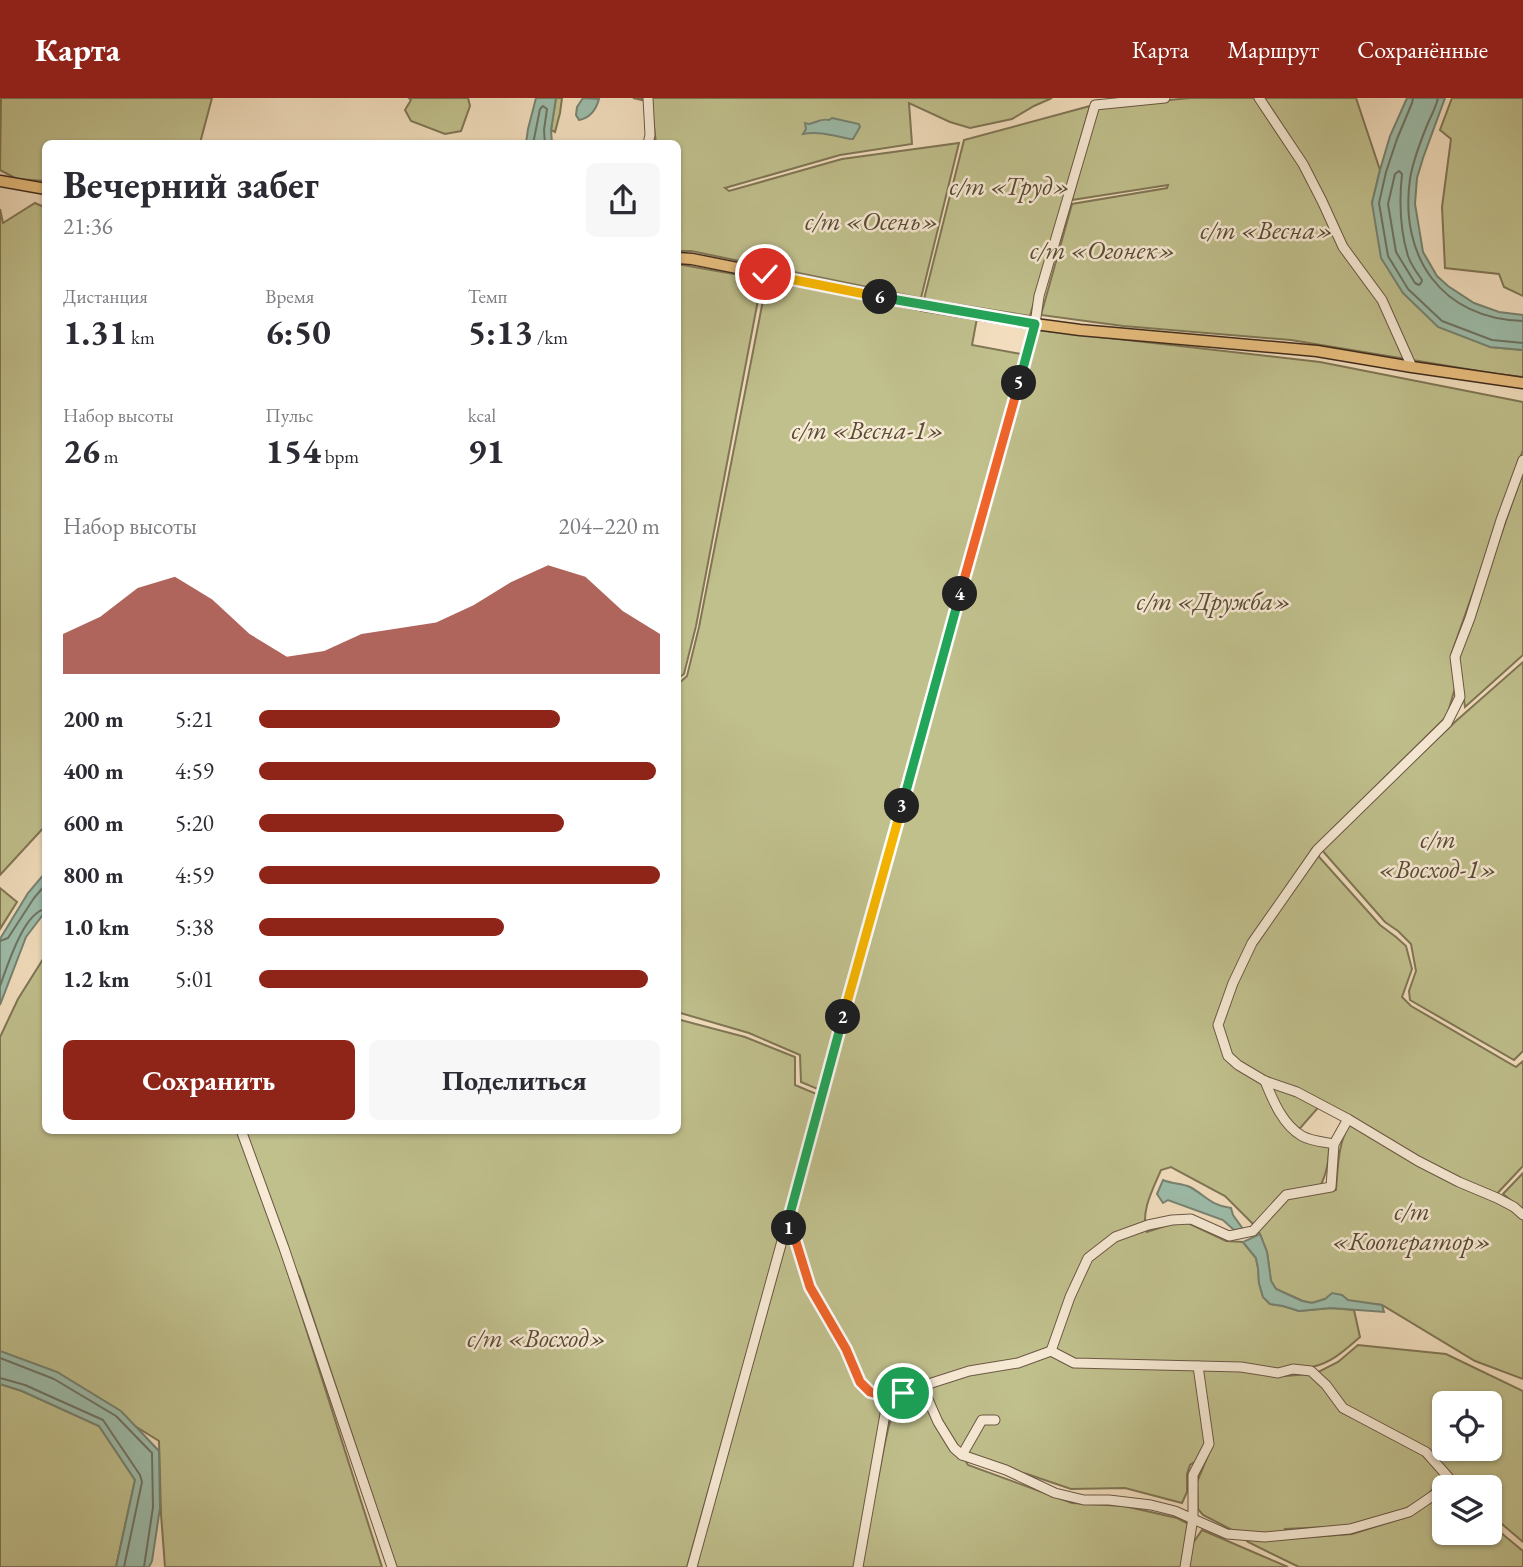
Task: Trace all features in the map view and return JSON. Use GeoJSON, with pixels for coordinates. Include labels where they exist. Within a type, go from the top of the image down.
{"type":"FeatureCollection","features":[{"type":"Feature","properties":{"kind":"main road"},"geometry":{"type":"LineString","coordinates":[[0,181],[42,188]]}},
{"type":"Feature","properties":{"kind":"main road"},"geometry":{"type":"LineString","coordinates":[[681,258],[1035,324],[1317,351],[1523,383]]}},
{"type":"Feature","properties":{"kind":"street"},"geometry":{"type":"LineString","coordinates":[[648,98],[648,140]]}},
{"type":"Feature","properties":{"kind":"street"},"geometry":{"type":"LineString","coordinates":[[692,1567],[1035,324],[1039,296],[1095,105],[1165,98]]}},
{"type":"Feature","properties":{"kind":"street"},"geometry":{"type":"LineString","coordinates":[[1259,98],[1303,164],[1343,247],[1382,300],[1412,367]]}},
{"type":"Feature","properties":{"kind":"street"},"geometry":{"type":"LineString","coordinates":[[1523,460],[1500,520],[1455,657],[1460,696],[1447,723],[1317,850],[1252,943],[1233,983],[1219,1025],[1228,1056],[1238,1065],[1265,1081],[1297,1092],[1418,1161],[1497,1198],[1523,1215]]}},
{"type":"Feature","properties":{"kind":"street"},"geometry":{"type":"LineString","coordinates":[[1265,1081],[1273,1103],[1302,1136],[1334,1144]]}},
{"type":"Feature","properties":{"kind":"street"},"geometry":{"type":"LineString","coordinates":[[1051,1351],[1070,1297],[1088,1258],[1115,1237],[1172,1220],[1191,1219],[1228,1236],[1252,1231],[1286,1195],[1331,1187],[1334,1144],[1348,1119]]}},
{"type":"Feature","properties":{"kind":"street"},"geometry":{"type":"LineString","coordinates":[[242,1134],[392,1567]]}},
{"type":"Feature","properties":{"kind":"street"},"geometry":{"type":"LineString","coordinates":[[787,1225],[793,1232],[810,1287],[846,1349],[860,1382],[870,1392],[888,1397],[922,1386],[969,1371],[1018,1363],[1051,1351],[1074,1363],[1241,1367],[1278,1373],[1293,1369],[1311,1371],[1326,1385],[1343,1408],[1426,1452],[1449,1478],[1434,1495],[1409,1512],[1350,1529],[1265,1537],[1227,1534],[1175,1511],[1151,1505],[1084,1500],[1055,1493],[1006,1470],[962,1455],[954,1448],[938,1422],[922,1386]]}},
{"type":"Feature","properties":{"kind":"street"},"geometry":{"type":"LineString","coordinates":[[1185,1567],[1193,1518],[1193,1475],[1209,1444],[1198,1366]]}},
{"type":"Feature","properties":{"kind":"street"},"geometry":{"type":"LineString","coordinates":[[858,1567],[888,1397]]}},
{"type":"Feature","properties":{"kind":"street"},"geometry":{"type":"LineString","coordinates":[[962,1455],[982,1420],[995,1420]]}},
{"type":"Feature","properties":{"kind":"green space"},"geometry":{"type":"Polygon","coordinates":[[[1,98],[212,98],[201,140],[42,140],[42,181],[17,179],[0,170],[1,98]]]}},
{"type":"Feature","properties":{"kind":"green space"},"geometry":{"type":"Polygon","coordinates":[[[409,98],[468,98],[470,106],[461,131],[445,134],[411,121],[405,110],[411,100],[409,98]]]}},
{"type":"Feature","properties":{"kind":"green space"},"geometry":{"type":"Polygon","coordinates":[[[556,98],[562,98],[555,132],[551,130],[556,98]]]}},
{"type":"Feature","properties":{"kind":"green space","name":"с/т «Осень»"},"geometry":{"type":"Polygon","coordinates":[[[633,98],[1052,98],[1012,119],[970,128],[909,103],[912,144],[840,155],[725,188],[729,191],[842,159],[959,143],[921,298],[681,251],[681,140],[656,140],[651,101],[633,98]]]}},
{"type":"Feature","properties":{"kind":"green space","name":"с/т «Весна»"},"geometry":{"type":"Polygon","coordinates":[[[1190,98],[1356,98],[1380,170],[1372,203],[1490,347],[1523,350],[1523,377],[1291,340],[1123,326],[1041,315],[1072,204],[1167,188],[1168,185],[1072,200],[1097,107],[1190,98]]]}},
{"type":"Feature","properties":{"kind":"green space"},"geometry":{"type":"Polygon","coordinates":[[[1452,98],[1523,98],[1523,296],[1504,287],[1499,274],[1445,268],[1442,207],[1451,139],[1440,130],[1452,98]]]}},
{"type":"Feature","properties":{"kind":"green space","name":"с/т «Труд»"},"geometry":{"type":"Polygon","coordinates":[[[1090,106],[1030,316],[924,299],[964,140],[1090,106]]]}},
{"type":"Feature","properties":{"kind":"green space"},"geometry":{"type":"Polygon","coordinates":[[[35,203],[42,206],[42,829],[0,875],[0,209],[3,223],[35,203]]]}},
{"type":"Feature","properties":{"kind":"green space"},"geometry":{"type":"Polygon","coordinates":[[[681,265],[762,279],[696,626],[684,674],[681,676],[681,265]]]}},
{"type":"Feature","properties":{"kind":"green space","name":"с/т «Весна-1»"},"geometry":{"type":"Polygon","coordinates":[[[767,280],[977,318],[972,345],[1021,354],[820,1090],[801,1082],[800,1055],[749,1033],[681,1013],[681,681],[687,676],[767,280]]]}},
{"type":"Feature","properties":{"kind":"green space","name":"с/т «Дружба»"},"geometry":{"type":"Polygon","coordinates":[[[1039,330],[1320,362],[1523,402],[1523,450],[1451,655],[1455,688],[1447,716],[1312,849],[1380,925],[1406,946],[1412,969],[1402,997],[1411,1006],[1516,1067],[1523,1061],[1523,1166],[1492,1199],[1523,1218],[1523,1379],[1475,1361],[1382,1305],[1325,1299],[1312,1303],[1276,1289],[1271,1281],[1267,1252],[1253,1224],[1225,1196],[1171,1167],[1161,1170],[1148,1201],[1145,1224],[1147,1232],[1174,1223],[1188,1223],[1226,1241],[1243,1242],[1256,1258],[1263,1297],[1270,1304],[1299,1311],[1331,1308],[1354,1310],[1360,1337],[1326,1362],[1312,1367],[1296,1366],[1285,1369],[1286,1376],[1309,1374],[1341,1412],[1401,1442],[1343,1406],[1318,1372],[1338,1362],[1358,1345],[1446,1354],[1523,1391],[1523,1542],[1502,1524],[1502,1475],[1449,1474],[1432,1475],[1432,1490],[1405,1509],[1349,1526],[1285,1529],[1284,1539],[1352,1534],[1406,1517],[1432,1499],[1432,1545],[1502,1545],[1502,1534],[1523,1551],[1523,1567],[1299,1567],[1248,1542],[1236,1532],[1203,1515],[1198,1509],[1197,1482],[1209,1453],[1190,1465],[1187,1492],[1182,1503],[1125,1488],[1071,1489],[1027,1474],[965,1460],[968,1465],[1072,1503],[1124,1506],[1177,1518],[1189,1524],[1182,1559],[1202,1530],[1288,1567],[696,1567],[1039,330]],[[1323,1102],[1294,1135],[1329,1147],[1326,1171],[1316,1193],[1336,1190],[1341,1145],[1352,1119],[1323,1102]],[[925,1382],[887,1394],[877,1483],[894,1412],[897,1406],[904,1402],[929,1395],[925,1382]]]}},
{"type":"Feature","properties":{"kind":"green space"},"geometry":{"type":"Polygon","coordinates":[[[1523,472],[1523,655],[1465,707],[1458,657],[1523,472]]]}},
{"type":"Feature","properties":{"kind":"green space","name":"с/т «Восход-1»"},"geometry":{"type":"Polygon","coordinates":[[[1523,662],[1523,1051],[1514,1060],[1410,1000],[1409,991],[1416,971],[1411,944],[1385,922],[1321,849],[1456,721],[1523,662]]]}},
{"type":"Feature","properties":{"kind":"green space"},"geometry":{"type":"Polygon","coordinates":[[[0,888],[17,902],[0,929],[0,888]]]}},
{"type":"Feature","properties":{"kind":"green space","name":"с/т «Восход»"},"geometry":{"type":"Polygon","coordinates":[[[42,961],[42,1134],[681,1134],[681,1020],[745,1037],[795,1057],[795,1085],[819,1095],[687,1567],[396,1567],[299,1276],[287,1269],[382,1567],[165,1567],[159,1441],[91,1399],[0,1355],[0,1037],[18,999],[42,961]]]}},
{"type":"Feature","properties":{"kind":"green space"},"geometry":{"type":"Polygon","coordinates":[[[1523,1173],[1523,1210],[1503,1194],[1523,1173]]]}},
{"type":"Feature","properties":{"kind":"green space"},"geometry":{"type":"Polygon","coordinates":[[[0,1384],[22,1391],[99,1426],[135,1480],[116,1567],[0,1567],[0,1384]]]}},
{"type":"Feature","properties":{"kind":"water"},"geometry":{"type":"Polygon","coordinates":[[[536,98],[556,98],[552,140],[526,140],[536,98]]]}},
{"type":"Feature","properties":{"kind":"water"},"geometry":{"type":"Polygon","coordinates":[[[583,98],[599,99],[592,113],[579,120],[576,115],[577,107],[583,98]]]}},
{"type":"Feature","properties":{"kind":"water"},"geometry":{"type":"Polygon","coordinates":[[[1407,98],[1445,98],[1417,178],[1415,204],[1423,252],[1437,276],[1474,303],[1499,312],[1523,315],[1523,350],[1490,347],[1438,327],[1403,293],[1381,258],[1372,203],[1390,136],[1407,98]]]}},
{"type":"Feature","properties":{"kind":"water"},"geometry":{"type":"Polygon","coordinates":[[[832,118],[859,124],[853,139],[821,133],[803,134],[805,123],[832,118]]]}},
{"type":"Feature","properties":{"kind":"water"},"geometry":{"type":"Polygon","coordinates":[[[42,877],[42,916],[26,937],[0,1005],[0,939],[28,893],[42,877]]]}},
{"type":"Feature","properties":{"kind":"water"},"geometry":{"type":"Polygon","coordinates":[[[1163,1180],[1190,1187],[1213,1203],[1231,1208],[1243,1229],[1234,1230],[1223,1220],[1168,1200],[1163,1203],[1157,1194],[1163,1180]]]}},
{"type":"Feature","properties":{"kind":"water"},"geometry":{"type":"Polygon","coordinates":[[[1260,1234],[1267,1252],[1271,1281],[1276,1289],[1312,1303],[1325,1299],[1332,1293],[1342,1295],[1348,1300],[1382,1305],[1384,1312],[1331,1308],[1299,1311],[1270,1304],[1263,1297],[1256,1258],[1243,1242],[1260,1234]]]}},
{"type":"Feature","properties":{"kind":"water"},"geometry":{"type":"Polygon","coordinates":[[[0,1351],[57,1372],[121,1411],[159,1451],[160,1508],[149,1567],[116,1567],[135,1480],[99,1426],[22,1391],[0,1384],[0,1351]]]}},
{"type":"Feature","properties":{"kind":"route"},"geometry":{"type":"LineString","coordinates":[[765,274],[1035,324],[787,1225],[793,1232],[810,1287],[846,1349],[860,1382],[870,1392],[888,1397],[903,1393]]}},
{"type":"Feature","properties":{"kind":"park label","name":"с/т «Огонек»"},"geometry":{"type":"Point","coordinates":[1103,250]}},
{"type":"Feature","properties":{"kind":"park label","name":"с/т «Кооператор»"},"geometry":{"type":"Point","coordinates":[1412,1226]}}]}
